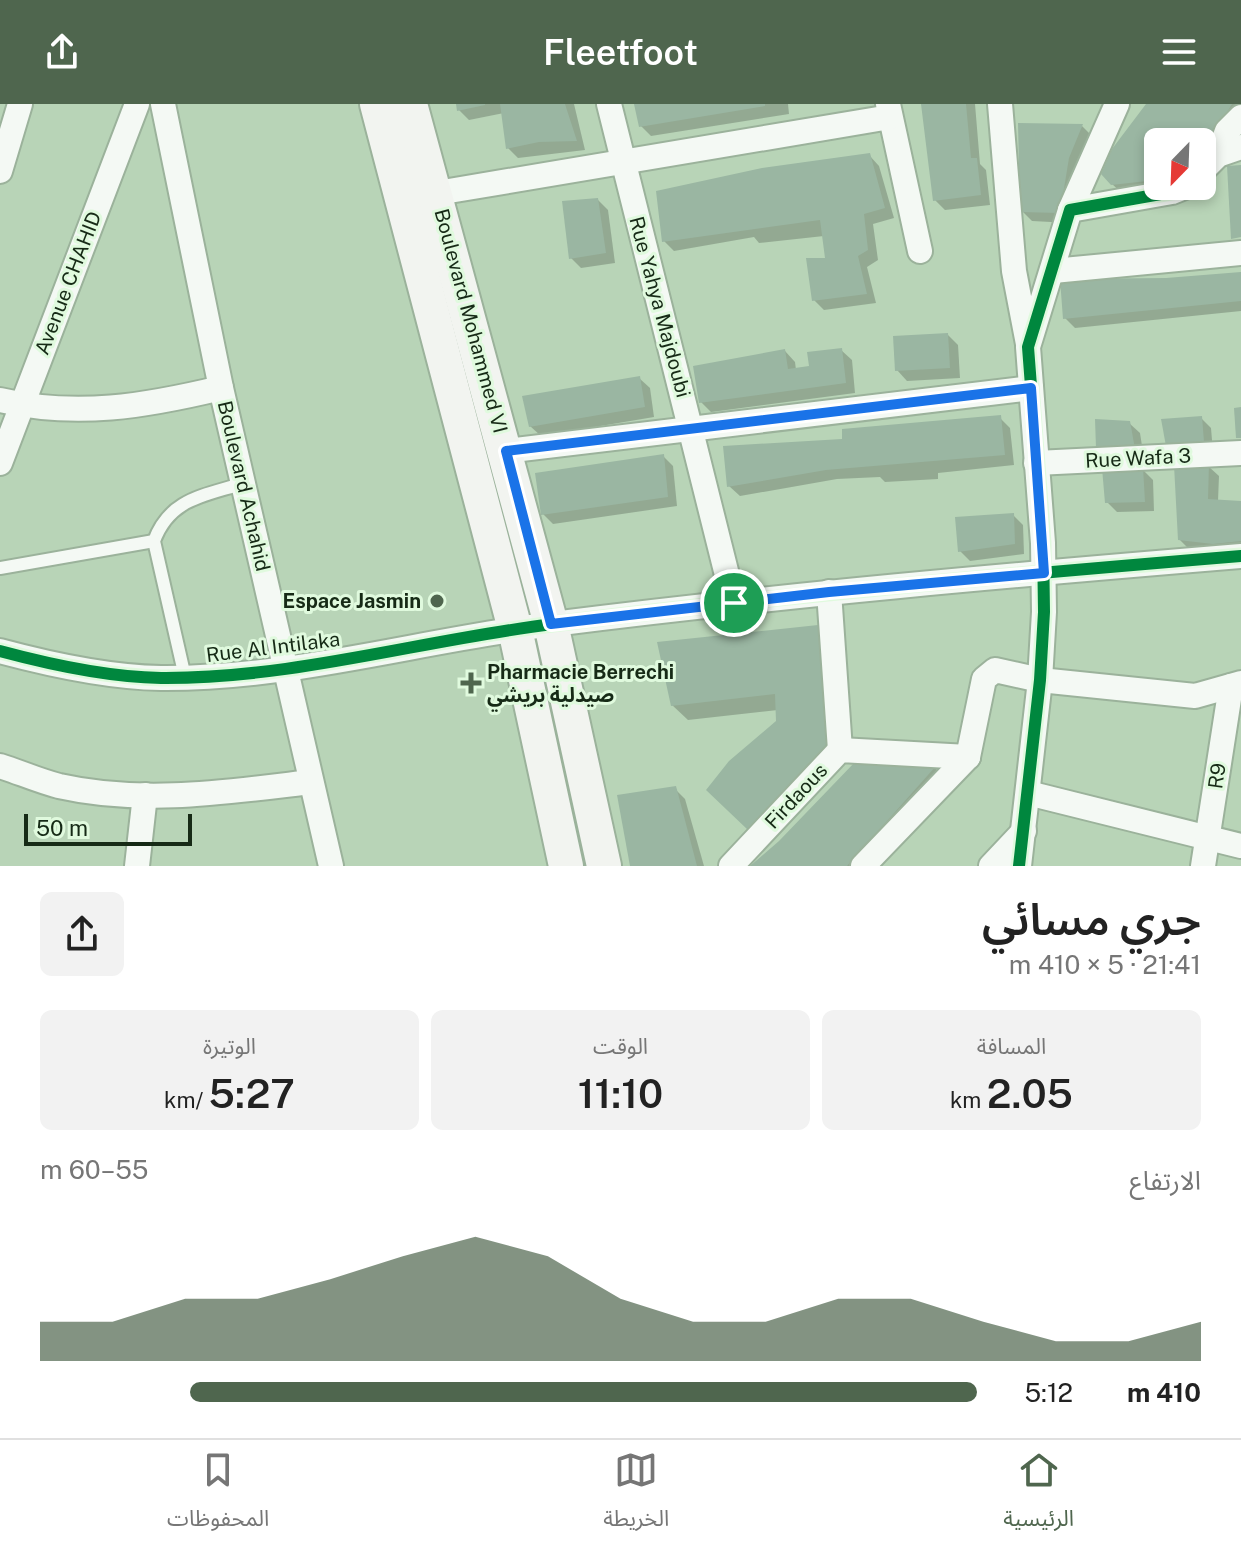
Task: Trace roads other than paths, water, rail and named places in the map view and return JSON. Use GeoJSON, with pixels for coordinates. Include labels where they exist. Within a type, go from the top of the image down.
{"type":"FeatureCollection","features":[{"type":"Feature","properties":{"kind":"main road","name":"Boulevard Mohammed VI"},"geometry":{"type":"LineString","coordinates":[[377,104],[515,629],[566,866]]}},
{"type":"Feature","properties":{"kind":"main road","name":"Boulevard Mohammed VI"},"geometry":{"type":"LineString","coordinates":[[410,104],[437,193],[551,624],[604,866]]}},
{"type":"Feature","properties":{"kind":"street"},"geometry":{"type":"LineString","coordinates":[[0,171],[20,104]]}},
{"type":"Feature","properties":{"kind":"street","name":"Avenue CHAHID"},"geometry":{"type":"LineString","coordinates":[[0,463],[10,402],[137,104]]}},
{"type":"Feature","properties":{"kind":"street","name":"Boulevard Achahid"},"geometry":{"type":"LineString","coordinates":[[163,104],[221,388],[331,866]]}},
{"type":"Feature","properties":{"kind":"street","name":"Rue Yahya Majdoubi"},"geometry":{"type":"LineString","coordinates":[[609,104],[734,603]]}},
{"type":"Feature","properties":{"kind":"street"},"geometry":{"type":"LineString","coordinates":[[1000,104],[1014,271],[1028,347],[1044,573],[1040,680],[1019,866]]}},
{"type":"Feature","properties":{"kind":"street"},"geometry":{"type":"LineString","coordinates":[[1028,347],[1070,210],[1117,104]]}},
{"type":"Feature","properties":{"kind":"street"},"geometry":{"type":"LineString","coordinates":[[437,193],[889,110],[920,251]]}},
{"type":"Feature","properties":{"kind":"street"},"geometry":{"type":"LineString","coordinates":[[1220,158],[1227,131],[1241,117]]}},
{"type":"Feature","properties":{"kind":"street"},"geometry":{"type":"LineString","coordinates":[[1070,210],[1144,197]]}},
{"type":"Feature","properties":{"kind":"street"},"geometry":{"type":"LineString","coordinates":[[1053,271],[1241,253]]}},
{"type":"Feature","properties":{"kind":"street"},"geometry":{"type":"LineString","coordinates":[[10,402],[95,411],[167,401],[221,388]]}},
{"type":"Feature","properties":{"kind":"street"},"geometry":{"type":"LineString","coordinates":[[506,451],[1031,388]]}},
{"type":"Feature","properties":{"kind":"street","name":"Rue Wafa 3"},"geometry":{"type":"LineString","coordinates":[[1036,463],[1241,453]]}},
{"type":"Feature","properties":{"kind":"street","name":"Rue Al Intilaka"},"geometry":{"type":"LineString","coordinates":[[0,651],[97,672],[185,677],[285,669],[515,629],[829,592],[1241,556]]}},
{"type":"Feature","properties":{"kind":"street"},"geometry":{"type":"LineString","coordinates":[[829,592],[840,750]]}},
{"type":"Feature","properties":{"kind":"street"},"geometry":{"type":"LineString","coordinates":[[863,866],[968,757],[984,679],[995,670],[1040,680],[1195,696],[1236,685]]}},
{"type":"Feature","properties":{"kind":"street","name":"R9"},"geometry":{"type":"LineString","coordinates":[[1203,866],[1236,685]]}},
{"type":"Feature","properties":{"kind":"street","name":"Firdaous"},"geometry":{"type":"LineString","coordinates":[[731,866],[840,750],[968,757]]}},
{"type":"Feature","properties":{"kind":"street"},"geometry":{"type":"LineString","coordinates":[[0,766],[57,786],[145,795],[186,796],[311,782]]}},
{"type":"Feature","properties":{"kind":"street"},"geometry":{"type":"LineString","coordinates":[[1028,793],[1241,846]]}},
{"type":"Feature","properties":{"kind":"street"},"geometry":{"type":"LineString","coordinates":[[137,866],[145,795]]}},
{"type":"Feature","properties":{"kind":"street"},"geometry":{"type":"LineString","coordinates":[[991,866],[1024,831]]}},
{"type":"Feature","properties":{"kind":"lane"},"geometry":{"type":"LineString","coordinates":[[185,677],[154,541],[162,519],[175,508],[244,483]]}},
{"type":"Feature","properties":{"kind":"lane"},"geometry":{"type":"LineString","coordinates":[[0,568],[154,541]]}},
{"type":"Feature","properties":{"kind":"place","name":"Espace Jasmin"},"geometry":{"type":"Point","coordinates":[437,601]}},
{"type":"Feature","properties":{"kind":"place","name":"Pharmacie Berrechi صيدلية بريشي"},"geometry":{"type":"Point","coordinates":[471,683]}}]}
